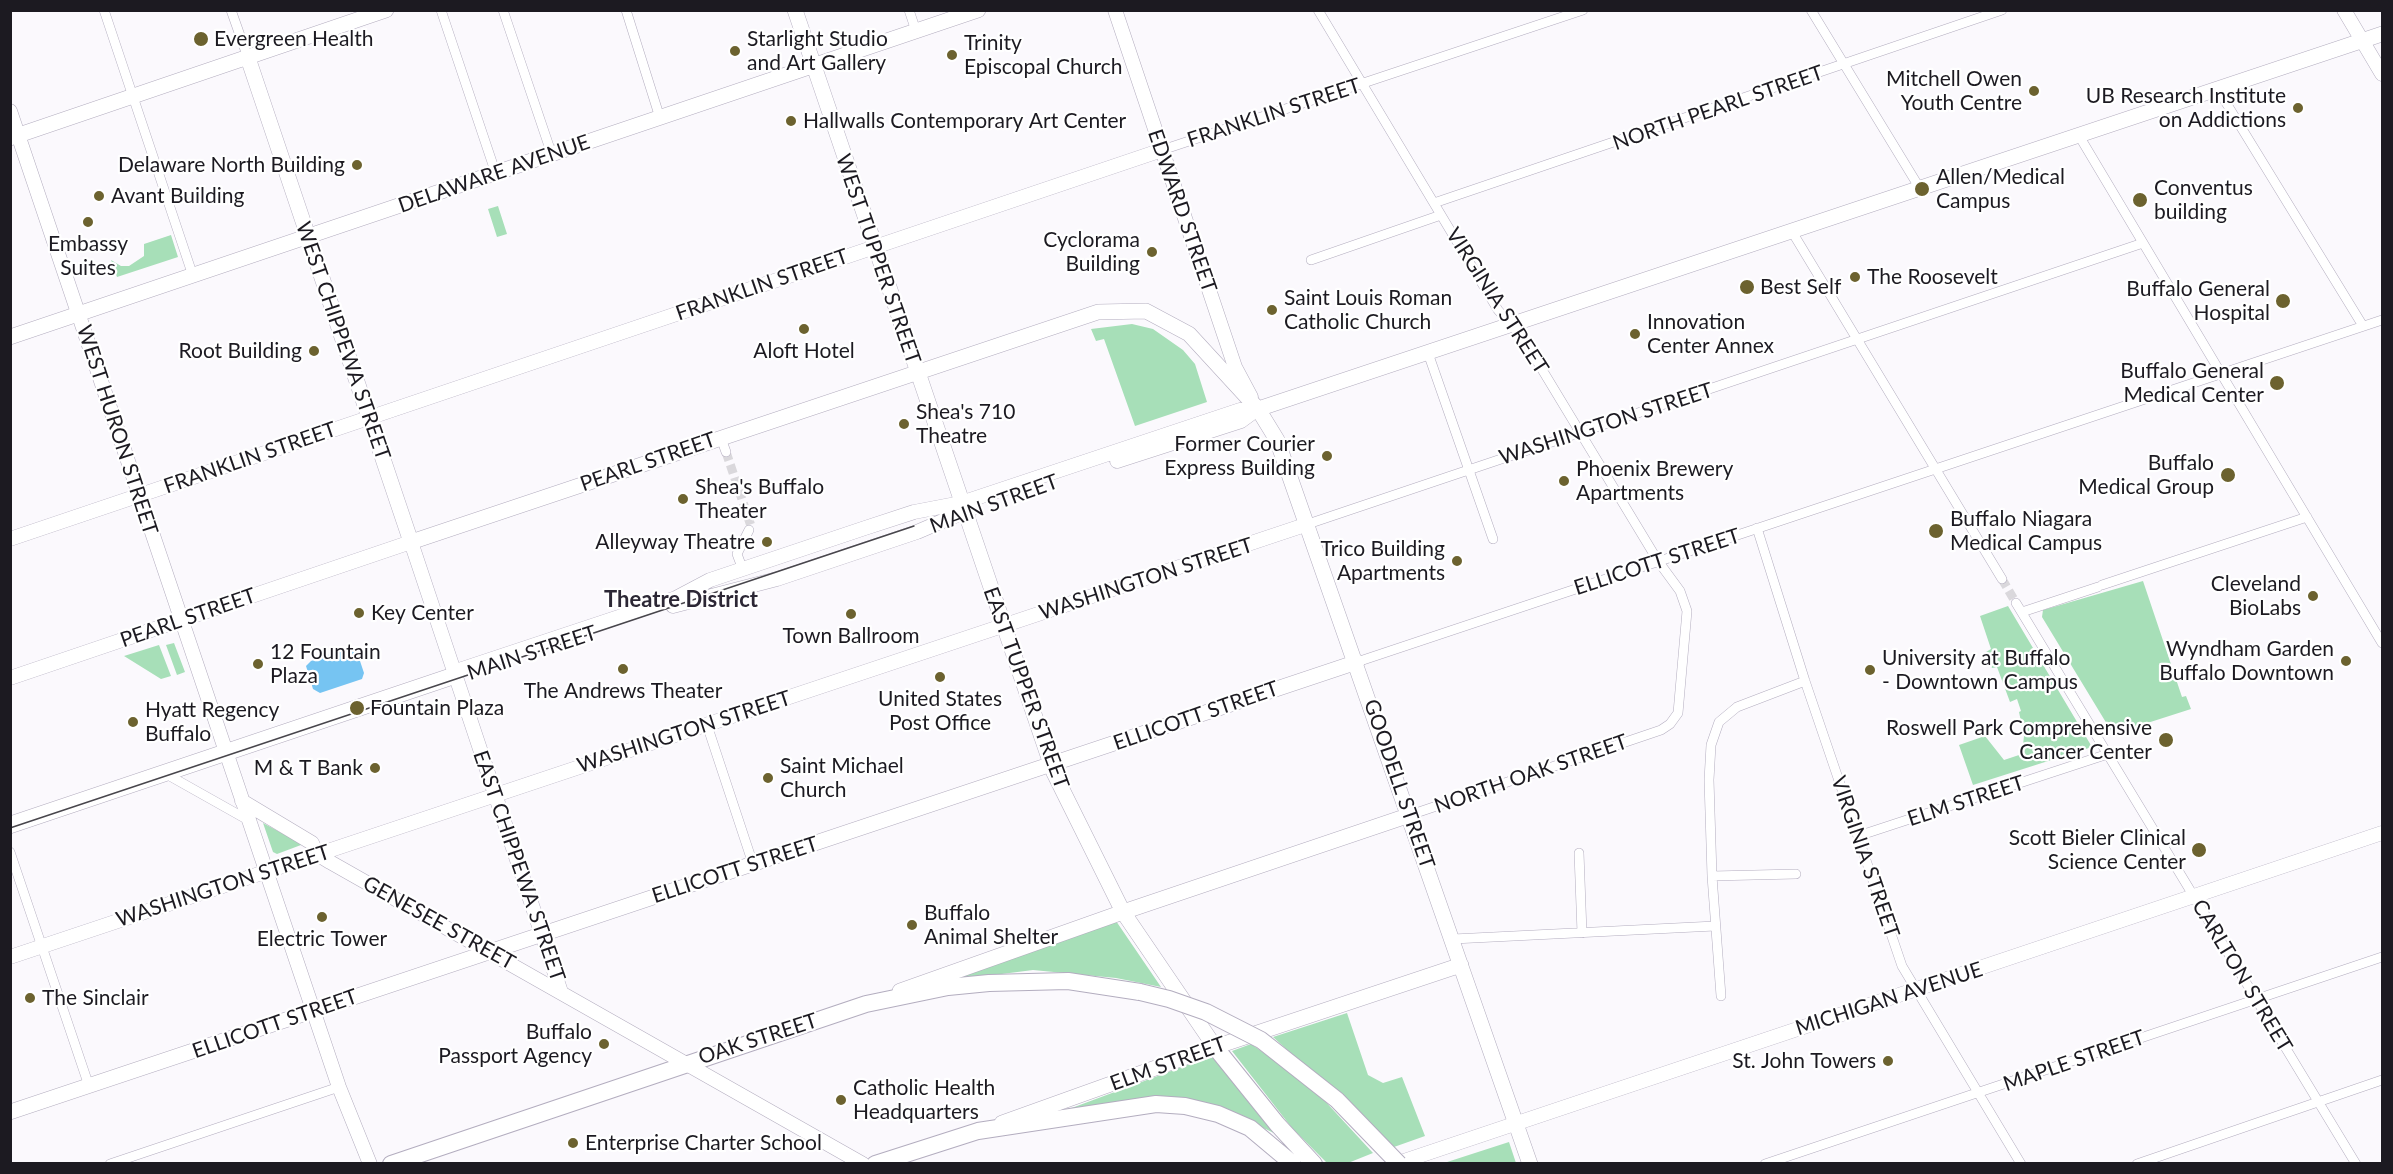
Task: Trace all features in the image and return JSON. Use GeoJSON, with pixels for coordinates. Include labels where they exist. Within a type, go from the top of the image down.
{"type":"FeatureCollection","features":[{"type":"Feature","properties":{"kind":"highway"},"geometry":{"type":"LineString","coordinates":[[866,1004],[948,987],[989,983],[1068,981],[1140,992],[1169,999],[1206,1012],[1261,1040],[1337,1100],[1397,1164]]}},
{"type":"Feature","properties":{"kind":"highway","name":"OAK STREET"},"geometry":{"type":"LineString","coordinates":[[391,1164],[866,1004]]}},
{"type":"Feature","properties":{"kind":"highway"},"geometry":{"type":"LineString","coordinates":[[1215,1047],[1314,1164]]}},
{"type":"Feature","properties":{"kind":"highway"},"geometry":{"type":"LineString","coordinates":[[978,1131],[1127,1107],[1156,1104],[1185,1106],[1218,1114],[1250,1128],[1287,1158]]}},
{"type":"Feature","properties":{"kind":"highway","name":"ELM STREET"},"geometry":{"type":"LineString","coordinates":[[875,1164],[978,1131]]}},
{"type":"Feature","properties":{"kind":"main road"},"geometry":{"type":"LineString","coordinates":[[15,136],[386,10]]}},
{"type":"Feature","properties":{"kind":"main road","name":"WEST TUPPER STREET"},"geometry":{"type":"LineString","coordinates":[[795,10],[962,507]]}},
{"type":"Feature","properties":{"kind":"main road","name":"DELAWARE AVENUE"},"geometry":{"type":"LineString","coordinates":[[10,337],[978,10]]}},
{"type":"Feature","properties":{"kind":"main road"},"geometry":{"type":"LineString","coordinates":[[1258,409],[2382,34]]}},
{"type":"Feature","properties":{"kind":"main road","name":"WEST CHIPPEWA STREET"},"geometry":{"type":"LineString","coordinates":[[248,58],[411,543]]}},
{"type":"Feature","properties":{"kind":"main road","name":"PEARL STREET"},"geometry":{"type":"LineString","coordinates":[[411,543],[723,445],[916,372],[1098,312],[1146,311],[1189,334],[1258,409]]}},
{"type":"Feature","properties":{"kind":"main road","name":"GOODELL STREET"},"geometry":{"type":"LineString","coordinates":[[1258,409],[1277,440],[1308,524],[1530,1164]]}},
{"type":"Feature","properties":{"kind":"main road","name":"EAST TUPPER STREET"},"geometry":{"type":"LineString","coordinates":[[962,507],[1051,764],[1123,912],[1215,1047]]}},
{"type":"Feature","properties":{"kind":"main road","name":"ELLICOTT STREET"},"geometry":{"type":"LineString","coordinates":[[10,1112],[1357,662]]}},
{"type":"Feature","properties":{"kind":"main road","name":"NORTH OAK STREET"},"geometry":{"type":"LineString","coordinates":[[1123,912],[1410,816]]}},
{"type":"Feature","properties":{"kind":"main road","name":"OAK STREET"},"geometry":{"type":"LineString","coordinates":[[866,1004],[1123,912]]}},
{"type":"Feature","properties":{"kind":"main road","name":"ELM STREET"},"geometry":{"type":"LineString","coordinates":[[978,1131],[1215,1047],[1461,964]]}},
{"type":"Feature","properties":{"kind":"street"},"geometry":{"type":"LineString","coordinates":[[104,10],[194,276]]}},
{"type":"Feature","properties":{"kind":"street","name":"WEST CHIPPEWA STREET"},"geometry":{"type":"LineString","coordinates":[[231,10],[248,58]]}},
{"type":"Feature","properties":{"kind":"street"},"geometry":{"type":"LineString","coordinates":[[441,10],[496,174]]}},
{"type":"Feature","properties":{"kind":"street"},"geometry":{"type":"LineString","coordinates":[[503,10],[552,155]]}},
{"type":"Feature","properties":{"kind":"street"},"geometry":{"type":"LineString","coordinates":[[626,10],[660,118]]}},
{"type":"Feature","properties":{"kind":"street"},"geometry":{"type":"LineString","coordinates":[[909,10],[916,31]]}},
{"type":"Feature","properties":{"kind":"street","name":"EDWARD STREET"},"geometry":{"type":"LineString","coordinates":[[1115,10],[1235,367],[1258,409]]}},
{"type":"Feature","properties":{"kind":"street","name":"VIRGINIA STREET"},"geometry":{"type":"LineString","coordinates":[[1318,10],[1498,310],[1523,338],[1658,561]]}},
{"type":"Feature","properties":{"kind":"street","name":"FRANKLIN STREET"},"geometry":{"type":"LineString","coordinates":[[10,539],[1161,150],[1583,10]]}},
{"type":"Feature","properties":{"kind":"street"},"geometry":{"type":"LineString","coordinates":[[1811,10],[1919,187]]}},
{"type":"Feature","properties":{"kind":"street","name":"NORTH PEARL STREET"},"geometry":{"type":"LineString","coordinates":[[1434,203],[2002,10]]}},
{"type":"Feature","properties":{"kind":"street"},"geometry":{"type":"LineString","coordinates":[[2344,10],[2382,74]]}},
{"type":"Feature","properties":{"kind":"street"},"geometry":{"type":"LineString","coordinates":[[2217,88],[2362,327]]}},
{"type":"Feature","properties":{"kind":"street","name":"WEST HURON STREET"},"geometry":{"type":"LineString","coordinates":[[10,111],[15,136],[79,314],[313,1011],[339,1087],[370,1164]]}},
{"type":"Feature","properties":{"kind":"street"},"geometry":{"type":"LineString","coordinates":[[2078,134],[2382,643]]}},
{"type":"Feature","properties":{"kind":"street"},"geometry":{"type":"LineString","coordinates":[[1311,260],[1441,215]]}},
{"type":"Feature","properties":{"kind":"street"},"geometry":{"type":"LineString","coordinates":[[1791,230],[2002,579]]}},
{"type":"Feature","properties":{"kind":"street","name":"WASHINGTON STREET"},"geometry":{"type":"LineString","coordinates":[[10,957],[2143,243]]}},
{"type":"Feature","properties":{"kind":"street","name":"ELLICOTT STREET"},"geometry":{"type":"LineString","coordinates":[[1357,662],[2382,320]]}},
{"type":"Feature","properties":{"kind":"street"},"geometry":{"type":"LineString","coordinates":[[1428,353],[1493,539]]}},
{"type":"Feature","properties":{"kind":"street"},"geometry":{"type":"LineString","coordinates":[[962,507],[1240,410],[1258,409]]}},
{"type":"Feature","properties":{"kind":"street","name":"MAIN STREET"},"geometry":{"type":"LineString","coordinates":[[10,821],[225,751],[676,598],[710,580],[768,560],[914,512],[962,507]]}},
{"type":"Feature","properties":{"kind":"street","name":"MAIN STREET"},"geometry":{"type":"LineString","coordinates":[[454,674],[679,604],[777,579],[917,532],[962,507]]}},
{"type":"Feature","properties":{"kind":"street"},"geometry":{"type":"LineString","coordinates":[[2022,612],[2307,517]]}},
{"type":"Feature","properties":{"kind":"street","name":"VIRGINIA STREET"},"geometry":{"type":"LineString","coordinates":[[1757,528],[1805,681],[1902,966],[2021,1164]]}},
{"type":"Feature","properties":{"kind":"street"},"geometry":{"type":"LineString","coordinates":[[740,562],[737,554],[749,530]]}},
{"type":"Feature","properties":{"kind":"street","name":"WEST CHIPPEWA STREET"},"geometry":{"type":"LineString","coordinates":[[411,543],[454,674]]}},
{"type":"Feature","properties":{"kind":"street","name":"PEARL STREET"},"geometry":{"type":"LineString","coordinates":[[10,678],[411,543]]}},
{"type":"Feature","properties":{"kind":"street","name":"NORTH OAK STREET"},"geometry":{"type":"LineString","coordinates":[[1410,816],[1651,734],[1670,724],[1678,713],[1687,611],[1680,591],[1658,561]]}},
{"type":"Feature","properties":{"kind":"street","name":"CARLTON STREET"},"geometry":{"type":"LineString","coordinates":[[2016,603],[2356,1164]]}},
{"type":"Feature","properties":{"kind":"street","name":"EAST CHIPPEWA STREET"},"geometry":{"type":"LineString","coordinates":[[454,674],[561,992]]}},
{"type":"Feature","properties":{"kind":"street"},"geometry":{"type":"LineString","coordinates":[[1721,996],[1712,876],[1709,780],[1711,745],[1719,722],[1737,707],[1805,681]]}},
{"type":"Feature","properties":{"kind":"street"},"geometry":{"type":"LineString","coordinates":[[707,725],[753,864]]}},
{"type":"Feature","properties":{"kind":"street","name":"MAIN STREET"},"geometry":{"type":"LineString","coordinates":[[10,829],[168,775],[225,751]]}},
{"type":"Feature","properties":{"kind":"street","name":"ELM STREET"},"geometry":{"type":"LineString","coordinates":[[1858,836],[2108,754]]}},
{"type":"Feature","properties":{"kind":"street"},"geometry":{"type":"LineString","coordinates":[[168,775],[248,820]]}},
{"type":"Feature","properties":{"kind":"street","name":"GENESEE STREET"},"geometry":{"type":"LineString","coordinates":[[242,801],[312,843],[317,855],[863,1164]]}},
{"type":"Feature","properties":{"kind":"street","name":"MICHIGAN AVENUE"},"geometry":{"type":"LineString","coordinates":[[1397,1164],[1516,1122],[2382,833]]}},
{"type":"Feature","properties":{"kind":"street"},"geometry":{"type":"LineString","coordinates":[[10,852],[90,1086]]}},
{"type":"Feature","properties":{"kind":"street"},"geometry":{"type":"LineString","coordinates":[[1579,853],[1582,933]]}},
{"type":"Feature","properties":{"kind":"street"},"geometry":{"type":"LineString","coordinates":[[1712,876],[1796,874]]}},
{"type":"Feature","properties":{"kind":"street"},"geometry":{"type":"LineString","coordinates":[[1453,939],[1715,926]]}},
{"type":"Feature","properties":{"kind":"street","name":"MAPLE STREET"},"geometry":{"type":"LineString","coordinates":[[1765,1164],[2382,957]]}},
{"type":"Feature","properties":{"kind":"street"},"geometry":{"type":"LineString","coordinates":[[2137,1164],[2382,1080]]}},
{"type":"Feature","properties":{"kind":"street"},"geometry":{"type":"LineString","coordinates":[[110,1164],[339,1087]]}},
{"type":"Feature","properties":{"kind":"green space"},"geometry":{"type":"Polygon","coordinates":[[[498,206],[507,234],[497,237],[488,209],[498,206]]]}},
{"type":"Feature","properties":{"kind":"green space"},"geometry":{"type":"Polygon","coordinates":[[[171,235],[178,257],[117,277],[111,260],[121,266],[129,266],[144,256],[144,244],[171,235]]]}},
{"type":"Feature","properties":{"kind":"green space"},"geometry":{"type":"Polygon","coordinates":[[[1132,324],[1153,329],[1183,350],[1195,364],[1207,402],[1135,426],[1104,339],[1096,341],[1091,329],[1132,324]]]}},
{"type":"Feature","properties":{"kind":"green space"},"geometry":{"type":"Polygon","coordinates":[[[2143,581],[2182,697],[2186,696],[2191,709],[2113,734],[2042,617],[2043,610],[2143,581]]]}},
{"type":"Feature","properties":{"kind":"green space"},"geometry":{"type":"Polygon","coordinates":[[[2008,606],[2092,747],[1973,785],[1959,745],[1985,736],[2004,760],[2022,754],[2024,736],[2019,712],[2021,711],[2017,699],[2010,702],[1997,667],[1992,668],[1986,652],[1991,649],[1980,616],[2008,606]]]}},
{"type":"Feature","properties":{"kind":"green space"},"geometry":{"type":"Polygon","coordinates":[[[174,643],[185,672],[177,675],[166,645],[174,643]]]}},
{"type":"Feature","properties":{"kind":"green space"},"geometry":{"type":"Polygon","coordinates":[[[159,645],[171,676],[161,679],[124,656],[159,645]]]}},
{"type":"Feature","properties":{"kind":"green space"},"geometry":{"type":"Polygon","coordinates":[[[263,823],[302,844],[277,854],[273,852],[263,823]]]}},
{"type":"Feature","properties":{"kind":"green space"},"geometry":{"type":"Polygon","coordinates":[[[1116,921],[1161,987],[1116,978],[1033,970],[947,981],[1116,921]]]}},
{"type":"Feature","properties":{"kind":"green space"},"geometry":{"type":"Polygon","coordinates":[[[1347,1013],[1368,1075],[1383,1083],[1402,1077],[1425,1136],[1394,1147],[1273,1037],[1347,1013]]]}},
{"type":"Feature","properties":{"kind":"green space"},"geometry":{"type":"Polygon","coordinates":[[[1251,1044],[1324,1100],[1373,1153],[1348,1163],[1327,1163],[1292,1128],[1232,1051],[1251,1044]]]}},
{"type":"Feature","properties":{"kind":"green space"},"geometry":{"type":"Polygon","coordinates":[[[1206,1058],[1213,1058],[1280,1136],[1249,1121],[1180,1100],[1134,1099],[1069,1109],[1206,1058]]]}},
{"type":"Feature","properties":{"kind":"green space"},"geometry":{"type":"Polygon","coordinates":[[[1509,1142],[1516,1163],[1444,1163],[1509,1142]]]}},
{"type":"Feature","properties":{"kind":"water"},"geometry":{"type":"Polygon","coordinates":[[[351,647],[356,649],[364,673],[362,679],[320,693],[313,689],[306,666],[311,661],[351,647]]]}},
{"type":"Feature","properties":{"kind":"tunnel"},"geometry":{"type":"LineString","coordinates":[[726,452],[751,526],[749,530]]}},
{"type":"Feature","properties":{"kind":"tunnel"},"geometry":{"type":"LineString","coordinates":[[2002,579],[2016,603]]}},
{"type":"Feature","properties":{"kind":"tram line"},"geometry":{"type":"LineString","coordinates":[[10,828],[914,526]]}},
{"type":"Feature","properties":{"kind":"place","name":"Evergreen Health"},"geometry":{"type":"Point","coordinates":[201,39]}},
{"type":"Feature","properties":{"kind":"place","name":"Starlight Studio and Art Gallery"},"geometry":{"type":"Point","coordinates":[735,51]}},
{"type":"Feature","properties":{"kind":"place","name":"Trinity Episcopal Church"},"geometry":{"type":"Point","coordinates":[952,55]}},
{"type":"Feature","properties":{"kind":"place","name":"Mitchell Owen Youth Centre"},"geometry":{"type":"Point","coordinates":[2034,91]}},
{"type":"Feature","properties":{"kind":"place","name":"UB Research Institute on Addictions"},"geometry":{"type":"Point","coordinates":[2298,108]}},
{"type":"Feature","properties":{"kind":"place","name":"Hallwalls Contemporary Art Center"},"geometry":{"type":"Point","coordinates":[791,121]}},
{"type":"Feature","properties":{"kind":"place","name":"Delaware North Building"},"geometry":{"type":"Point","coordinates":[357,165]}},
{"type":"Feature","properties":{"kind":"place","name":"Allen/Medical Campus"},"geometry":{"type":"Point","coordinates":[1922,189]}},
{"type":"Feature","properties":{"kind":"place","name":"Avant Building"},"geometry":{"type":"Point","coordinates":[99,196]}},
{"type":"Feature","properties":{"kind":"place","name":"Conventus building"},"geometry":{"type":"Point","coordinates":[2140,200]}},
{"type":"Feature","properties":{"kind":"place","name":"Embassy Suites"},"geometry":{"type":"Point","coordinates":[88,222]}},
{"type":"Feature","properties":{"kind":"place","name":"Cyclorama Building"},"geometry":{"type":"Point","coordinates":[1152,252]}},
{"type":"Feature","properties":{"kind":"place","name":"The Roosevelt"},"geometry":{"type":"Point","coordinates":[1855,277]}},
{"type":"Feature","properties":{"kind":"place","name":"Best Self"},"geometry":{"type":"Point","coordinates":[1747,287]}},
{"type":"Feature","properties":{"kind":"place","name":"Buffalo General Hospital"},"geometry":{"type":"Point","coordinates":[2283,301]}},
{"type":"Feature","properties":{"kind":"place","name":"Saint Louis Roman Catholic Church"},"geometry":{"type":"Point","coordinates":[1272,310]}},
{"type":"Feature","properties":{"kind":"place","name":"Aloft Hotel"},"geometry":{"type":"Point","coordinates":[804,329]}},
{"type":"Feature","properties":{"kind":"place","name":"Innovation Center Annex"},"geometry":{"type":"Point","coordinates":[1635,334]}},
{"type":"Feature","properties":{"kind":"place","name":"Root Building"},"geometry":{"type":"Point","coordinates":[314,351]}},
{"type":"Feature","properties":{"kind":"place","name":"Buffalo General Medical Center"},"geometry":{"type":"Point","coordinates":[2277,383]}},
{"type":"Feature","properties":{"kind":"place","name":"Shea's 710 Theatre"},"geometry":{"type":"Point","coordinates":[904,424]}},
{"type":"Feature","properties":{"kind":"place","name":"Former Courier Express Building"},"geometry":{"type":"Point","coordinates":[1327,456]}},
{"type":"Feature","properties":{"kind":"place","name":"Buffalo Medical Group"},"geometry":{"type":"Point","coordinates":[2228,475]}},
{"type":"Feature","properties":{"kind":"place","name":"Phoenix Brewery Apartments"},"geometry":{"type":"Point","coordinates":[1564,481]}},
{"type":"Feature","properties":{"kind":"place","name":"Shea's Buffalo Theater"},"geometry":{"type":"Point","coordinates":[683,499]}},
{"type":"Feature","properties":{"kind":"place","name":"Buffalo Niagara Medical Campus"},"geometry":{"type":"Point","coordinates":[1936,531]}},
{"type":"Feature","properties":{"kind":"place","name":"Alleyway Theatre"},"geometry":{"type":"Point","coordinates":[767,542]}},
{"type":"Feature","properties":{"kind":"place","name":"Trico Building Apartments"},"geometry":{"type":"Point","coordinates":[1457,561]}},
{"type":"Feature","properties":{"kind":"place","name":"Cleveland BioLabs"},"geometry":{"type":"Point","coordinates":[2313,596]}},
{"type":"Feature","properties":{"kind":"place","name":"Key Center"},"geometry":{"type":"Point","coordinates":[359,613]}},
{"type":"Feature","properties":{"kind":"place","name":"Town Ballroom"},"geometry":{"type":"Point","coordinates":[851,614]}},
{"type":"Feature","properties":{"kind":"place","name":"Wyndham Garden Buffalo Downtown"},"geometry":{"type":"Point","coordinates":[2346,661]}},
{"type":"Feature","properties":{"kind":"place","name":"12 Fountain Plaza"},"geometry":{"type":"Point","coordinates":[258,664]}},
{"type":"Feature","properties":{"kind":"place","name":"The Andrews Theater"},"geometry":{"type":"Point","coordinates":[623,669]}},
{"type":"Feature","properties":{"kind":"place","name":"University at Buffalo - Downtown Campus"},"geometry":{"type":"Point","coordinates":[1870,670]}},
{"type":"Feature","properties":{"kind":"place","name":"United States Post Office"},"geometry":{"type":"Point","coordinates":[940,677]}},
{"type":"Feature","properties":{"kind":"place","name":"Fountain Plaza"},"geometry":{"type":"Point","coordinates":[357,708]}},
{"type":"Feature","properties":{"kind":"place","name":"Hyatt Regency Buffalo"},"geometry":{"type":"Point","coordinates":[133,722]}},
{"type":"Feature","properties":{"kind":"place","name":"Roswell Park Comprehensive Cancer Center"},"geometry":{"type":"Point","coordinates":[2166,740]}},
{"type":"Feature","properties":{"kind":"place","name":"M & T Bank"},"geometry":{"type":"Point","coordinates":[375,768]}},
{"type":"Feature","properties":{"kind":"place","name":"Saint Michael Church"},"geometry":{"type":"Point","coordinates":[768,778]}},
{"type":"Feature","properties":{"kind":"place","name":"Scott Bieler Clinical Science Center"},"geometry":{"type":"Point","coordinates":[2199,850]}},
{"type":"Feature","properties":{"kind":"place","name":"Electric Tower"},"geometry":{"type":"Point","coordinates":[322,917]}},
{"type":"Feature","properties":{"kind":"place","name":"Buffalo Animal Shelter"},"geometry":{"type":"Point","coordinates":[912,925]}},
{"type":"Feature","properties":{"kind":"place","name":"The Sinclair"},"geometry":{"type":"Point","coordinates":[30,998]}},
{"type":"Feature","properties":{"kind":"place","name":"Buffalo Passport Agency"},"geometry":{"type":"Point","coordinates":[604,1044]}},
{"type":"Feature","properties":{"kind":"place","name":"St. John Towers"},"geometry":{"type":"Point","coordinates":[1888,1061]}},
{"type":"Feature","properties":{"kind":"place","name":"Catholic Health Headquarters"},"geometry":{"type":"Point","coordinates":[841,1100]}},
{"type":"Feature","properties":{"kind":"place","name":"Enterprise Charter School"},"geometry":{"type":"Point","coordinates":[573,1143]}},
{"type":"Feature","properties":{"kind":"district","name":"Theatre District"},"geometry":{"type":"Point","coordinates":[681,600]}}]}
